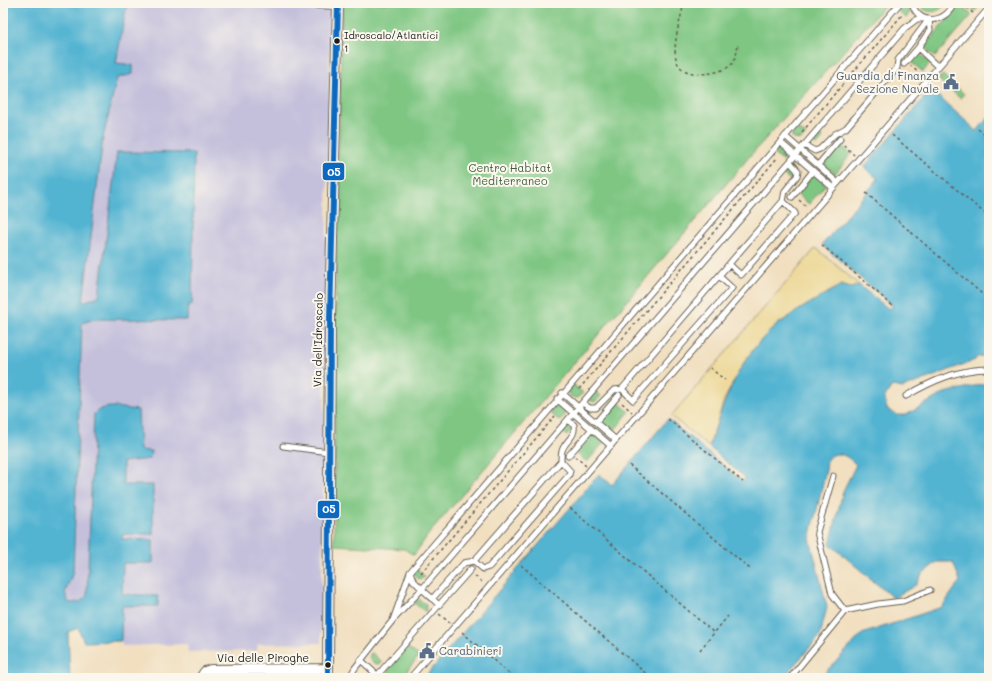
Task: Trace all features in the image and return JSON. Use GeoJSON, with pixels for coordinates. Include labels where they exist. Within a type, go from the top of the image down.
{"type":"FeatureCollection","features":[{"type":"Feature","properties":{"kind":"street"},"geometry":{"type":"LineString","coordinates":[[316,3],[338,4]]}},
{"type":"Feature","properties":{"kind":"street","name":"Via dell'Idroscalo"},"geometry":{"type":"LineString","coordinates":[[328,674],[330,318],[338,4]]}},
{"type":"Feature","properties":{"kind":"street","name":"Via delle Piroghe"},"geometry":{"type":"LineString","coordinates":[[201,678],[205,672],[211,670],[275,674],[328,674]]}},
{"type":"Feature","properties":{"kind":"lane"},"geometry":{"type":"LineString","coordinates":[[393,620],[410,572],[562,393],[900,3]]}},
{"type":"Feature","properties":{"kind":"lane"},"geometry":{"type":"LineString","coordinates":[[912,3],[917,12],[929,20]]}},
{"type":"Feature","properties":{"kind":"lane"},"geometry":{"type":"LineString","coordinates":[[349,678],[361,660],[393,620],[422,589],[905,28],[917,19],[936,20],[947,14],[954,3]]}},
{"type":"Feature","properties":{"kind":"lane"},"geometry":{"type":"LineString","coordinates":[[410,678],[989,8]]}},
{"type":"Feature","properties":{"kind":"lane"},"geometry":{"type":"LineString","coordinates":[[785,136],[802,147],[814,152],[820,149],[835,134],[846,128],[897,68],[898,60],[929,20]]}},
{"type":"Feature","properties":{"kind":"lane"},"geometry":{"type":"LineString","coordinates":[[905,63],[918,48],[930,30],[929,20]]}},
{"type":"Feature","properties":{"kind":"lane"},"geometry":{"type":"LineString","coordinates":[[918,48],[938,67]]}},
{"type":"Feature","properties":{"kind":"lane"},"geometry":{"type":"LineString","coordinates":[[818,165],[839,140]]}},
{"type":"Feature","properties":{"kind":"lane"},"geometry":{"type":"LineString","coordinates":[[780,142],[833,188]]}},
{"type":"Feature","properties":{"kind":"lane"},"geometry":{"type":"LineString","coordinates":[[802,147],[818,165],[838,182]]}},
{"type":"Feature","properties":{"kind":"lane"},"geometry":{"type":"LineString","coordinates":[[580,405],[596,408],[614,390],[622,389],[783,201],[785,191],[797,176],[798,170],[790,162]]}},
{"type":"Feature","properties":{"kind":"lane"},"geometry":{"type":"LineString","coordinates":[[792,196],[814,172]]}},
{"type":"Feature","properties":{"kind":"lane"},"geometry":{"type":"LineString","coordinates":[[729,264],[741,275],[795,213],[783,201]]}},
{"type":"Feature","properties":{"kind":"lane"},"geometry":{"type":"LineString","coordinates":[[622,389],[633,400],[732,288],[719,276]]}},
{"type":"Feature","properties":{"kind":"lane"},"geometry":{"type":"LineString","coordinates":[[906,396],[949,375],[969,370],[989,369]]}},
{"type":"Feature","properties":{"kind":"lane"},"geometry":{"type":"LineString","coordinates":[[562,393],[580,405],[616,440]]}},
{"type":"Feature","properties":{"kind":"lane"},"geometry":{"type":"LineString","coordinates":[[596,422],[618,397]]}},
{"type":"Feature","properties":{"kind":"lane"},"geometry":{"type":"LineString","coordinates":[[557,400],[611,446]]}},
{"type":"Feature","properties":{"kind":"lane"},"geometry":{"type":"LineString","coordinates":[[432,599],[464,563],[474,561],[560,461],[562,450],[574,436],[574,425],[568,420]]}},
{"type":"Feature","properties":{"kind":"lane"},"geometry":{"type":"LineString","coordinates":[[570,454],[592,429]]}},
{"type":"Feature","properties":{"kind":"lane"},"geometry":{"type":"LineString","coordinates":[[283,446],[329,452]]}},
{"type":"Feature","properties":{"kind":"lane"},"geometry":{"type":"LineString","coordinates":[[474,561],[483,569],[489,567],[569,475],[570,471],[560,461]]}},
{"type":"Feature","properties":{"kind":"lane"},"geometry":{"type":"LineString","coordinates":[[833,476],[817,532],[832,594],[845,611]]}},
{"type":"Feature","properties":{"kind":"lane"},"geometry":{"type":"LineString","coordinates":[[361,660],[378,677],[470,570]]}},
{"type":"Feature","properties":{"kind":"lane"},"geometry":{"type":"LineString","coordinates":[[410,572],[413,580],[432,599],[437,608]]}},
{"type":"Feature","properties":{"kind":"lane"},"geometry":{"type":"LineString","coordinates":[[790,678],[845,611],[878,604],[903,602],[930,590]]}},
{"type":"Feature","properties":{"kind":"path"},"geometry":{"type":"LineString","coordinates":[[684,3],[675,50],[678,64],[685,71],[696,74],[725,70],[733,63],[738,44]]}},
{"type":"Feature","properties":{"kind":"path"},"geometry":{"type":"LineString","coordinates":[[962,3],[976,16]]}},
{"type":"Feature","properties":{"kind":"path"},"geometry":{"type":"LineString","coordinates":[[802,132],[903,14]]}},
{"type":"Feature","properties":{"kind":"path"},"geometry":{"type":"LineString","coordinates":[[905,63],[924,77]]}},
{"type":"Feature","properties":{"kind":"path"},"geometry":{"type":"LineString","coordinates":[[978,129],[989,138]]}},
{"type":"Feature","properties":{"kind":"path"},"geometry":{"type":"LineString","coordinates":[[892,135],[989,217]]}},
{"type":"Feature","properties":{"kind":"path"},"geometry":{"type":"LineString","coordinates":[[839,140],[856,156]]}},
{"type":"Feature","properties":{"kind":"path"},"geometry":{"type":"LineString","coordinates":[[579,389],[778,157]]}},
{"type":"Feature","properties":{"kind":"path"},"geometry":{"type":"LineString","coordinates":[[866,193],[989,300]]}},
{"type":"Feature","properties":{"kind":"path"},"geometry":{"type":"LineString","coordinates":[[792,196],[810,209]]}},
{"type":"Feature","properties":{"kind":"path"},"geometry":{"type":"LineString","coordinates":[[822,245],[893,306]]}},
{"type":"Feature","properties":{"kind":"path"},"geometry":{"type":"LineString","coordinates":[[710,368],[725,380]]}},
{"type":"Feature","properties":{"kind":"path"},"geometry":{"type":"LineString","coordinates":[[618,397],[637,416]]}},
{"type":"Feature","properties":{"kind":"path"},"geometry":{"type":"LineString","coordinates":[[421,573],[555,416]]}},
{"type":"Feature","properties":{"kind":"path"},"geometry":{"type":"LineString","coordinates":[[668,419],[743,482]]}},
{"type":"Feature","properties":{"kind":"path"},"geometry":{"type":"LineString","coordinates":[[570,454],[590,469]]}},
{"type":"Feature","properties":{"kind":"path"},"geometry":{"type":"LineString","coordinates":[[629,465],[750,570]]}},
{"type":"Feature","properties":{"kind":"path"},"geometry":{"type":"LineString","coordinates":[[570,508],[714,633]]}},
{"type":"Feature","properties":{"kind":"path"},"geometry":{"type":"LineString","coordinates":[[521,565],[651,678]]}},
{"type":"Feature","properties":{"kind":"path"},"geometry":{"type":"LineString","coordinates":[[470,570],[488,587]]}},
{"type":"Feature","properties":{"kind":"path"},"geometry":{"type":"LineString","coordinates":[[437,608],[454,627]]}},
{"type":"Feature","properties":{"kind":"path"},"geometry":{"type":"LineString","coordinates":[[700,650],[728,616]]}},
{"type":"Feature","properties":{"kind":"path"},"geometry":{"type":"LineString","coordinates":[[462,632],[514,678]]}},
{"type":"Feature","properties":{"kind":"shaded area"},"geometry":{"type":"Polygon","coordinates":[[[127,3],[330,3],[321,643],[258,644],[257,651],[188,652],[187,644],[122,646],[122,605],[157,606],[158,596],[122,595],[123,563],[153,563],[122,540],[122,534],[153,533],[123,485],[123,462],[150,459],[140,451],[138,410],[109,407],[100,408],[94,414],[87,595],[80,602],[69,603],[65,593],[73,572],[82,323],[95,319],[187,319],[188,305],[192,305],[194,153],[117,152],[99,296],[83,302],[103,138],[110,104],[117,78],[133,74],[116,63],[127,3]]]}},
{"type":"Feature","properties":{"kind":"green space","name":"Centro Habitat Mediterraneo"},"geometry":{"type":"Polygon","coordinates":[[[342,3],[887,3],[750,156],[428,535],[414,555],[404,549],[334,545],[336,263],[342,3]]]}},
{"type":"Feature","properties":{"kind":"green space"},"geometry":{"type":"Polygon","coordinates":[[[901,3],[906,3],[910,12],[906,18],[896,9],[901,3]]]}},
{"type":"Feature","properties":{"kind":"green space"},"geometry":{"type":"Polygon","coordinates":[[[918,3],[946,3],[940,9],[932,12],[924,10],[918,3]]]}},
{"type":"Feature","properties":{"kind":"green space"},"geometry":{"type":"Polygon","coordinates":[[[966,3],[982,3],[975,11],[966,3]]]}},
{"type":"Feature","properties":{"kind":"green space"},"geometry":{"type":"Polygon","coordinates":[[[959,5],[972,15],[935,57],[924,47],[959,5]]]}},
{"type":"Feature","properties":{"kind":"green space"},"geometry":{"type":"Polygon","coordinates":[[[919,53],[930,63],[923,72],[911,62],[919,53]]]}},
{"type":"Feature","properties":{"kind":"green space"},"geometry":{"type":"Polygon","coordinates":[[[943,75],[964,94],[960,98],[938,79],[943,75]]]}},
{"type":"Feature","properties":{"kind":"green space"},"geometry":{"type":"Polygon","coordinates":[[[795,127],[806,135],[801,140],[794,139],[792,136],[791,131],[795,127]]]}},
{"type":"Feature","properties":{"kind":"green space"},"geometry":{"type":"Polygon","coordinates":[[[818,134],[823,138],[817,145],[810,142],[818,134]]]}},
{"type":"Feature","properties":{"kind":"green space"},"geometry":{"type":"Polygon","coordinates":[[[840,144],[851,154],[835,174],[823,164],[840,144]]]}},
{"type":"Feature","properties":{"kind":"green space"},"geometry":{"type":"Polygon","coordinates":[[[778,148],[783,148],[787,152],[787,157],[783,161],[772,153],[778,148]]]}},
{"type":"Feature","properties":{"kind":"green space"},"geometry":{"type":"Polygon","coordinates":[[[791,165],[794,172],[789,179],[783,174],[791,165]]]}},
{"type":"Feature","properties":{"kind":"green space"},"geometry":{"type":"Polygon","coordinates":[[[814,174],[826,184],[809,204],[797,194],[814,174]]]}},
{"type":"Feature","properties":{"kind":"green space"},"geometry":{"type":"Polygon","coordinates":[[[573,384],[583,393],[577,398],[571,397],[568,393],[568,390],[573,384]]]}},
{"type":"Feature","properties":{"kind":"green space"},"geometry":{"type":"Polygon","coordinates":[[[596,391],[601,396],[595,402],[588,400],[596,391]]]}},
{"type":"Feature","properties":{"kind":"green space"},"geometry":{"type":"Polygon","coordinates":[[[618,402],[629,412],[613,432],[601,422],[618,402]]]}},
{"type":"Feature","properties":{"kind":"green space"},"geometry":{"type":"Polygon","coordinates":[[[556,405],[559,405],[565,411],[564,416],[560,421],[549,412],[556,405]]]}},
{"type":"Feature","properties":{"kind":"green space"},"geometry":{"type":"Polygon","coordinates":[[[569,422],[572,429],[567,436],[561,431],[569,422]]]}},
{"type":"Feature","properties":{"kind":"green space"},"geometry":{"type":"Polygon","coordinates":[[[592,432],[604,442],[587,462],[575,452],[592,432]]]}},
{"type":"Feature","properties":{"kind":"green space"},"geometry":{"type":"Polygon","coordinates":[[[415,568],[425,577],[421,579],[417,578],[413,572],[415,568]]]}},
{"type":"Feature","properties":{"kind":"green space"},"geometry":{"type":"Polygon","coordinates":[[[419,600],[426,604],[426,612],[414,603],[419,600]]]}},
{"type":"Feature","properties":{"kind":"green space"},"geometry":{"type":"Polygon","coordinates":[[[407,647],[419,656],[401,678],[390,678],[388,669],[407,647]]]}},
{"type":"Feature","properties":{"kind":"green space"},"geometry":{"type":"Polygon","coordinates":[[[371,652],[382,662],[378,664],[373,663],[369,658],[371,652]]]}},
{"type":"Feature","properties":{"kind":"sand"},"geometry":{"type":"Polygon","coordinates":[[[816,248],[859,285],[780,322],[762,339],[746,359],[724,400],[709,447],[671,416],[816,248]]]}},
{"type":"Feature","properties":{"kind":"water"},"geometry":{"type":"Polygon","coordinates":[[[3,3],[127,3],[116,63],[133,65],[133,74],[117,78],[103,138],[83,302],[99,296],[117,152],[194,153],[192,305],[188,305],[187,320],[95,319],[82,323],[73,572],[65,593],[69,603],[80,602],[87,595],[94,414],[98,410],[109,407],[138,410],[140,450],[151,451],[150,459],[123,462],[123,485],[153,485],[153,534],[123,534],[122,539],[153,540],[153,563],[123,563],[122,594],[158,596],[158,606],[122,606],[121,641],[84,642],[78,628],[68,632],[70,678],[3,678],[3,3]]]}},
{"type":"Feature","properties":{"kind":"water"},"geometry":{"type":"Polygon","coordinates":[[[931,90],[977,131],[989,116],[989,355],[977,357],[975,360],[903,388],[892,386],[884,398],[887,409],[897,415],[906,415],[944,393],[989,384],[989,678],[820,678],[862,634],[942,607],[960,581],[953,562],[937,562],[922,574],[916,585],[893,598],[830,544],[843,491],[856,465],[850,459],[842,455],[835,454],[827,459],[826,470],[810,539],[827,607],[820,636],[783,678],[424,678],[599,474],[612,485],[668,419],[743,482],[745,478],[709,447],[735,378],[755,348],[767,334],[781,322],[803,307],[841,285],[851,288],[859,285],[889,309],[893,306],[822,245],[878,179],[864,167],[931,90]]]}},
{"type":"Feature","properties":{"kind":"transit line","name":"05"},"geometry":{"type":"LineString","coordinates":[[328,678],[330,318],[338,3]]}},
{"type":"Feature","properties":{"kind":"place","name":"Idroscalo/Atlantici 1"},"geometry":{"type":"Point","coordinates":[337,41]}},
{"type":"Feature","properties":{"kind":"place","name":"Guardia di Finanza Sezione Navale"},"geometry":{"type":"Point","coordinates":[951,82]}},
{"type":"Feature","properties":{"kind":"place","name":"Carabinieri"},"geometry":{"type":"Point","coordinates":[427,651]}}]}
